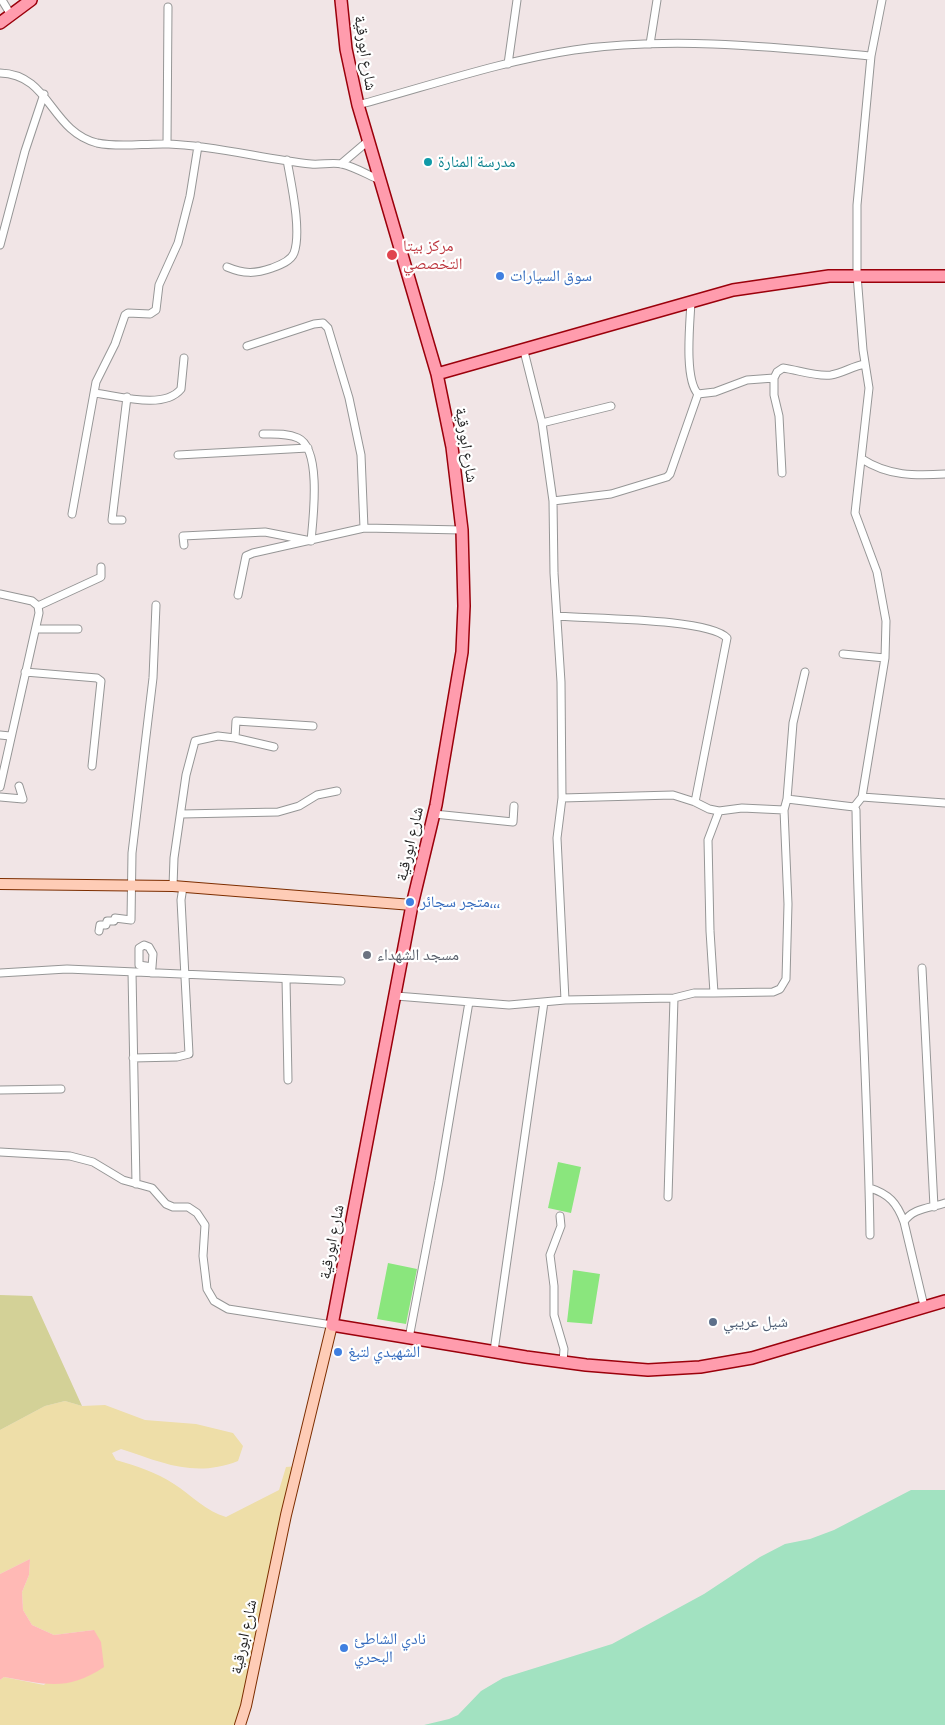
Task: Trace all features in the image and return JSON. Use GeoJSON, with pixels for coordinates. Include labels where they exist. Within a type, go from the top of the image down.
{"type":"FeatureCollection","features":[{"type":"Feature","properties":{"kind":"main road"},"geometry":{"type":"LineString","coordinates":[[0,23],[31,0]]}},
{"type":"Feature","properties":{"kind":"main road","name":"شارع ابورقية"},"geometry":{"type":"LineString","coordinates":[[240,1725],[246,1706],[288,1505],[332,1325],[412,905],[434,814],[462,652],[464,606],[462,530],[452,447],[437,374],[358,105],[346,49],[341,0]]}},
{"type":"Feature","properties":{"kind":"main road"},"geometry":{"type":"LineString","coordinates":[[437,374],[524,351],[734,290],[799,279],[857,276],[945,276]]}},
{"type":"Feature","properties":{"kind":"main road"},"geometry":{"type":"LineString","coordinates":[[0,884],[178,886],[412,905]]}},
{"type":"Feature","properties":{"kind":"main road"},"geometry":{"type":"LineString","coordinates":[[332,1325],[563,1362],[648,1370],[722,1364],[752,1358],[945,1300]]}},
{"type":"Feature","properties":{"kind":"street"},"geometry":{"type":"LineString","coordinates":[[2,0],[11,15]]}},
{"type":"Feature","properties":{"kind":"street"},"geometry":{"type":"LineString","coordinates":[[508,64],[518,0]]}},
{"type":"Feature","properties":{"kind":"street"},"geometry":{"type":"LineString","coordinates":[[650,44],[657,0]]}},
{"type":"Feature","properties":{"kind":"street"},"geometry":{"type":"LineString","coordinates":[[854,807],[862,797],[884,658],[886,620],[877,572],[855,513],[870,388],[865,364],[857,276],[857,205],[872,56],[882,0]]}},
{"type":"Feature","properties":{"kind":"street"},"geometry":{"type":"LineString","coordinates":[[167,144],[168,7]]}},
{"type":"Feature","properties":{"kind":"street"},"geometry":{"type":"LineString","coordinates":[[358,105],[508,64],[574,50],[650,44],[768,46],[872,56]]}},
{"type":"Feature","properties":{"kind":"street"},"geometry":{"type":"LineString","coordinates":[[0,72],[11,73],[28,81],[44,94],[60,120],[72,132],[83,139],[111,146],[167,144],[198,146],[312,164],[341,164],[380,180]]}},
{"type":"Feature","properties":{"kind":"street"},"geometry":{"type":"LineString","coordinates":[[0,245],[25,151],[44,94]]}},
{"type":"Feature","properties":{"kind":"street"},"geometry":{"type":"LineString","coordinates":[[341,164],[368,141]]}},
{"type":"Feature","properties":{"kind":"street"},"geometry":{"type":"LineString","coordinates":[[72,514],[96,382],[125,315],[128,313],[150,314],[156,310],[159,285],[178,242],[190,196],[198,146]]}},
{"type":"Feature","properties":{"kind":"street"},"geometry":{"type":"LineString","coordinates":[[227,267],[242,273],[256,274],[289,260],[294,253],[296,238],[295,207],[287,160]]}},
{"type":"Feature","properties":{"kind":"street"},"geometry":{"type":"LineString","coordinates":[[690,302],[690,367],[694,389],[698,394]]}},
{"type":"Feature","properties":{"kind":"street"},"geometry":{"type":"LineString","coordinates":[[247,346],[314,324],[323,323],[328,328],[349,398],[361,455],[364,528]]}},
{"type":"Feature","properties":{"kind":"street"},"geometry":{"type":"LineString","coordinates":[[524,351],[542,423],[553,501],[562,798],[558,838],[565,1000]]}},
{"type":"Feature","properties":{"kind":"street"},"geometry":{"type":"LineString","coordinates":[[95,393],[161,401],[176,395],[181,389],[184,380],[184,358]]}},
{"type":"Feature","properties":{"kind":"street"},"geometry":{"type":"LineString","coordinates":[[782,472],[779,416],[774,395],[774,378],[777,372],[783,368],[824,376],[834,375],[853,366],[865,364]]}},
{"type":"Feature","properties":{"kind":"street"},"geometry":{"type":"LineString","coordinates":[[698,394],[715,392],[747,380],[774,378]]}},
{"type":"Feature","properties":{"kind":"street"},"geometry":{"type":"LineString","coordinates":[[553,501],[611,494],[667,477],[670,474],[698,394]]}},
{"type":"Feature","properties":{"kind":"street"},"geometry":{"type":"LineString","coordinates":[[122,520],[112,520],[127,397]]}},
{"type":"Feature","properties":{"kind":"street"},"geometry":{"type":"LineString","coordinates":[[542,423],[611,406]]}},
{"type":"Feature","properties":{"kind":"street"},"geometry":{"type":"LineString","coordinates":[[263,434],[281,434],[299,438],[308,448],[312,458],[314,510],[310,541]]}},
{"type":"Feature","properties":{"kind":"street"},"geometry":{"type":"LineString","coordinates":[[178,455],[308,448]]}},
{"type":"Feature","properties":{"kind":"street"},"geometry":{"type":"LineString","coordinates":[[862,458],[876,467],[895,473],[912,476],[945,474]]}},
{"type":"Feature","properties":{"kind":"street"},"geometry":{"type":"LineString","coordinates":[[238,595],[246,556],[364,528],[462,530]]}},
{"type":"Feature","properties":{"kind":"street"},"geometry":{"type":"LineString","coordinates":[[184,545],[183,536],[265,532],[310,541]]}},
{"type":"Feature","properties":{"kind":"street"},"geometry":{"type":"LineString","coordinates":[[38,606],[101,577],[101,567]]}},
{"type":"Feature","properties":{"kind":"street"},"geometry":{"type":"LineString","coordinates":[[0,594],[32,601],[38,606]]}},
{"type":"Feature","properties":{"kind":"street"},"geometry":{"type":"LineString","coordinates":[[99,931],[100,924],[106,925],[107,921],[114,921],[115,918],[130,920],[132,853],[153,678],[156,605]]}},
{"type":"Feature","properties":{"kind":"street"},"geometry":{"type":"LineString","coordinates":[[0,787],[10,736],[36,629],[38,606]]}},
{"type":"Feature","properties":{"kind":"street"},"geometry":{"type":"LineString","coordinates":[[557,616],[645,621],[711,629],[722,633],[726,638],[695,802]]}},
{"type":"Feature","properties":{"kind":"street"},"geometry":{"type":"LineString","coordinates":[[36,629],[78,629]]}},
{"type":"Feature","properties":{"kind":"street"},"geometry":{"type":"LineString","coordinates":[[843,654],[884,658]]}},
{"type":"Feature","properties":{"kind":"street"},"geometry":{"type":"LineString","coordinates":[[25,672],[97,678],[101,681],[92,766]]}},
{"type":"Feature","properties":{"kind":"street"},"geometry":{"type":"LineString","coordinates":[[396,996],[509,1005],[565,1000],[674,998],[694,993],[773,992],[780,990],[786,979],[788,904],[784,810],[787,799],[793,723],[805,672]]}},
{"type":"Feature","properties":{"kind":"street"},"geometry":{"type":"LineString","coordinates":[[235,738],[236,721],[313,726]]}},
{"type":"Feature","properties":{"kind":"street"},"geometry":{"type":"LineString","coordinates":[[0,735],[10,736]]}},
{"type":"Feature","properties":{"kind":"street"},"geometry":{"type":"LineString","coordinates":[[133,1058],[177,1057],[189,1054],[181,900],[174,858],[182,814],[186,775],[195,741],[218,736],[274,747]]}},
{"type":"Feature","properties":{"kind":"street"},"geometry":{"type":"LineString","coordinates":[[0,797],[23,799],[19,786]]}},
{"type":"Feature","properties":{"kind":"street"},"geometry":{"type":"LineString","coordinates":[[182,814],[278,812],[299,806],[316,794],[338,791]]}},
{"type":"Feature","properties":{"kind":"street"},"geometry":{"type":"LineString","coordinates":[[562,798],[673,795],[695,802],[708,809],[719,811],[742,808],[784,810]]}},
{"type":"Feature","properties":{"kind":"street"},"geometry":{"type":"LineString","coordinates":[[862,797],[945,803]]}},
{"type":"Feature","properties":{"kind":"street"},"geometry":{"type":"LineString","coordinates":[[787,799],[854,807]]}},
{"type":"Feature","properties":{"kind":"street"},"geometry":{"type":"LineString","coordinates":[[434,814],[513,822],[514,806]]}},
{"type":"Feature","properties":{"kind":"street"},"geometry":{"type":"LineString","coordinates":[[854,807],[856,810],[857,914],[864,1015],[870,1235]]}},
{"type":"Feature","properties":{"kind":"street"},"geometry":{"type":"LineString","coordinates":[[714,993],[710,931],[708,840],[719,811]]}},
{"type":"Feature","properties":{"kind":"street"},"geometry":{"type":"LineString","coordinates":[[922,968],[934,1207]]}},
{"type":"Feature","properties":{"kind":"street"},"geometry":{"type":"LineString","coordinates":[[0,973],[67,969],[132,972],[151,970],[185,975],[341,981]]}},
{"type":"Feature","properties":{"kind":"street"},"geometry":{"type":"LineString","coordinates":[[132,972],[136,1184]]}},
{"type":"Feature","properties":{"kind":"street"},"geometry":{"type":"LineString","coordinates":[[286,979],[288,1080]]}},
{"type":"Feature","properties":{"kind":"street"},"geometry":{"type":"LineString","coordinates":[[668,1197],[674,998]]}},
{"type":"Feature","properties":{"kind":"street"},"geometry":{"type":"LineString","coordinates":[[409,1338],[439,1181],[469,1002]]}},
{"type":"Feature","properties":{"kind":"street"},"geometry":{"type":"LineString","coordinates":[[494,1352],[544,1002]]}},
{"type":"Feature","properties":{"kind":"street"},"geometry":{"type":"LineString","coordinates":[[0,1090],[61,1089]]}},
{"type":"Feature","properties":{"kind":"street"},"geometry":{"type":"LineString","coordinates":[[0,1152],[70,1156],[94,1162],[123,1180],[152,1188],[166,1204],[173,1207],[188,1207],[197,1213],[204,1225],[203,1256],[207,1289],[214,1301],[228,1309],[332,1325]]}},
{"type":"Feature","properties":{"kind":"street"},"geometry":{"type":"LineString","coordinates":[[870,1188],[884,1193],[898,1205],[904,1222],[924,1306]]}},
{"type":"Feature","properties":{"kind":"street"},"geometry":{"type":"LineString","coordinates":[[904,1222],[907,1216],[915,1212],[945,1203]]}},
{"type":"Feature","properties":{"kind":"street"},"geometry":{"type":"LineString","coordinates":[[560,1216],[561,1226],[550,1255],[554,1286],[554,1314],[564,1349],[563,1362]]}},
{"type":"Feature","properties":{"kind":"shaded area"},"geometry":{"type":"Polygon","coordinates":[[[0,1295],[32,1296],[82,1406],[65,1401],[45,1406],[0,1430],[0,1295]]]}},
{"type":"Feature","properties":{"kind":"shaded area"},"geometry":{"type":"Polygon","coordinates":[[[65,1401],[82,1406],[105,1405],[145,1420],[196,1424],[233,1433],[243,1446],[238,1461],[222,1466],[207,1468],[179,1467],[121,1449],[112,1453],[116,1460],[160,1476],[206,1507],[226,1517],[279,1490],[286,1467],[298,1466],[240,1725],[0,1725],[0,1680],[4,1677],[44,1685],[94,1630],[54,1635],[32,1625],[23,1610],[22,1592],[29,1575],[30,1559],[0,1574],[0,1430],[45,1406],[65,1401]]]}},
{"type":"Feature","properties":{"kind":"shaded area"},"geometry":{"type":"Polygon","coordinates":[[[911,1490],[945,1490],[945,1725],[424,1725],[458,1715],[481,1691],[503,1678],[612,1644],[704,1594],[760,1557],[785,1544],[810,1539],[834,1530],[911,1490]]]}},
{"type":"Feature","properties":{"kind":"sand"},"geometry":{"type":"Polygon","coordinates":[[[30,1559],[29,1575],[22,1592],[23,1610],[32,1625],[54,1635],[94,1630],[101,1642],[104,1667],[91,1675],[79,1680],[56,1684],[44,1684],[4,1677],[0,1680],[0,1574],[30,1559]]]}},
{"type":"Feature","properties":{"kind":"green space"},"geometry":{"type":"Polygon","coordinates":[[[558,1162],[581,1167],[571,1213],[548,1208],[558,1162]]]}},
{"type":"Feature","properties":{"kind":"green space"},"geometry":{"type":"Polygon","coordinates":[[[388,1263],[417,1269],[406,1324],[377,1319],[388,1263]]]}},
{"type":"Feature","properties":{"kind":"green space"},"geometry":{"type":"Polygon","coordinates":[[[573,1270],[600,1274],[592,1324],[567,1322],[573,1270]]]}},
{"type":"Feature","properties":{"kind":"place","name":"مدرسة المنارة"},"geometry":{"type":"Point","coordinates":[428,162]}},
{"type":"Feature","properties":{"kind":"place","name":"مركز بيتا التخصصي"},"geometry":{"type":"Point","coordinates":[392,255]}},
{"type":"Feature","properties":{"kind":"place","name":"سوق السيارات"},"geometry":{"type":"Point","coordinates":[500,276]}},
{"type":"Feature","properties":{"kind":"place","name":"متجر سجائر،،،"},"geometry":{"type":"Point","coordinates":[410,902]}},
{"type":"Feature","properties":{"kind":"place","name":"مسجد الشهداء"},"geometry":{"type":"Point","coordinates":[367,955]}},
{"type":"Feature","properties":{"kind":"place","name":"شيل عريبي"},"geometry":{"type":"Point","coordinates":[713,1322]}},
{"type":"Feature","properties":{"kind":"place","name":"الشهيدي لتبغ"},"geometry":{"type":"Point","coordinates":[338,1352]}},
{"type":"Feature","properties":{"kind":"place","name":"نادي الشاطئ البحري"},"geometry":{"type":"Point","coordinates":[344,1648]}}]}
